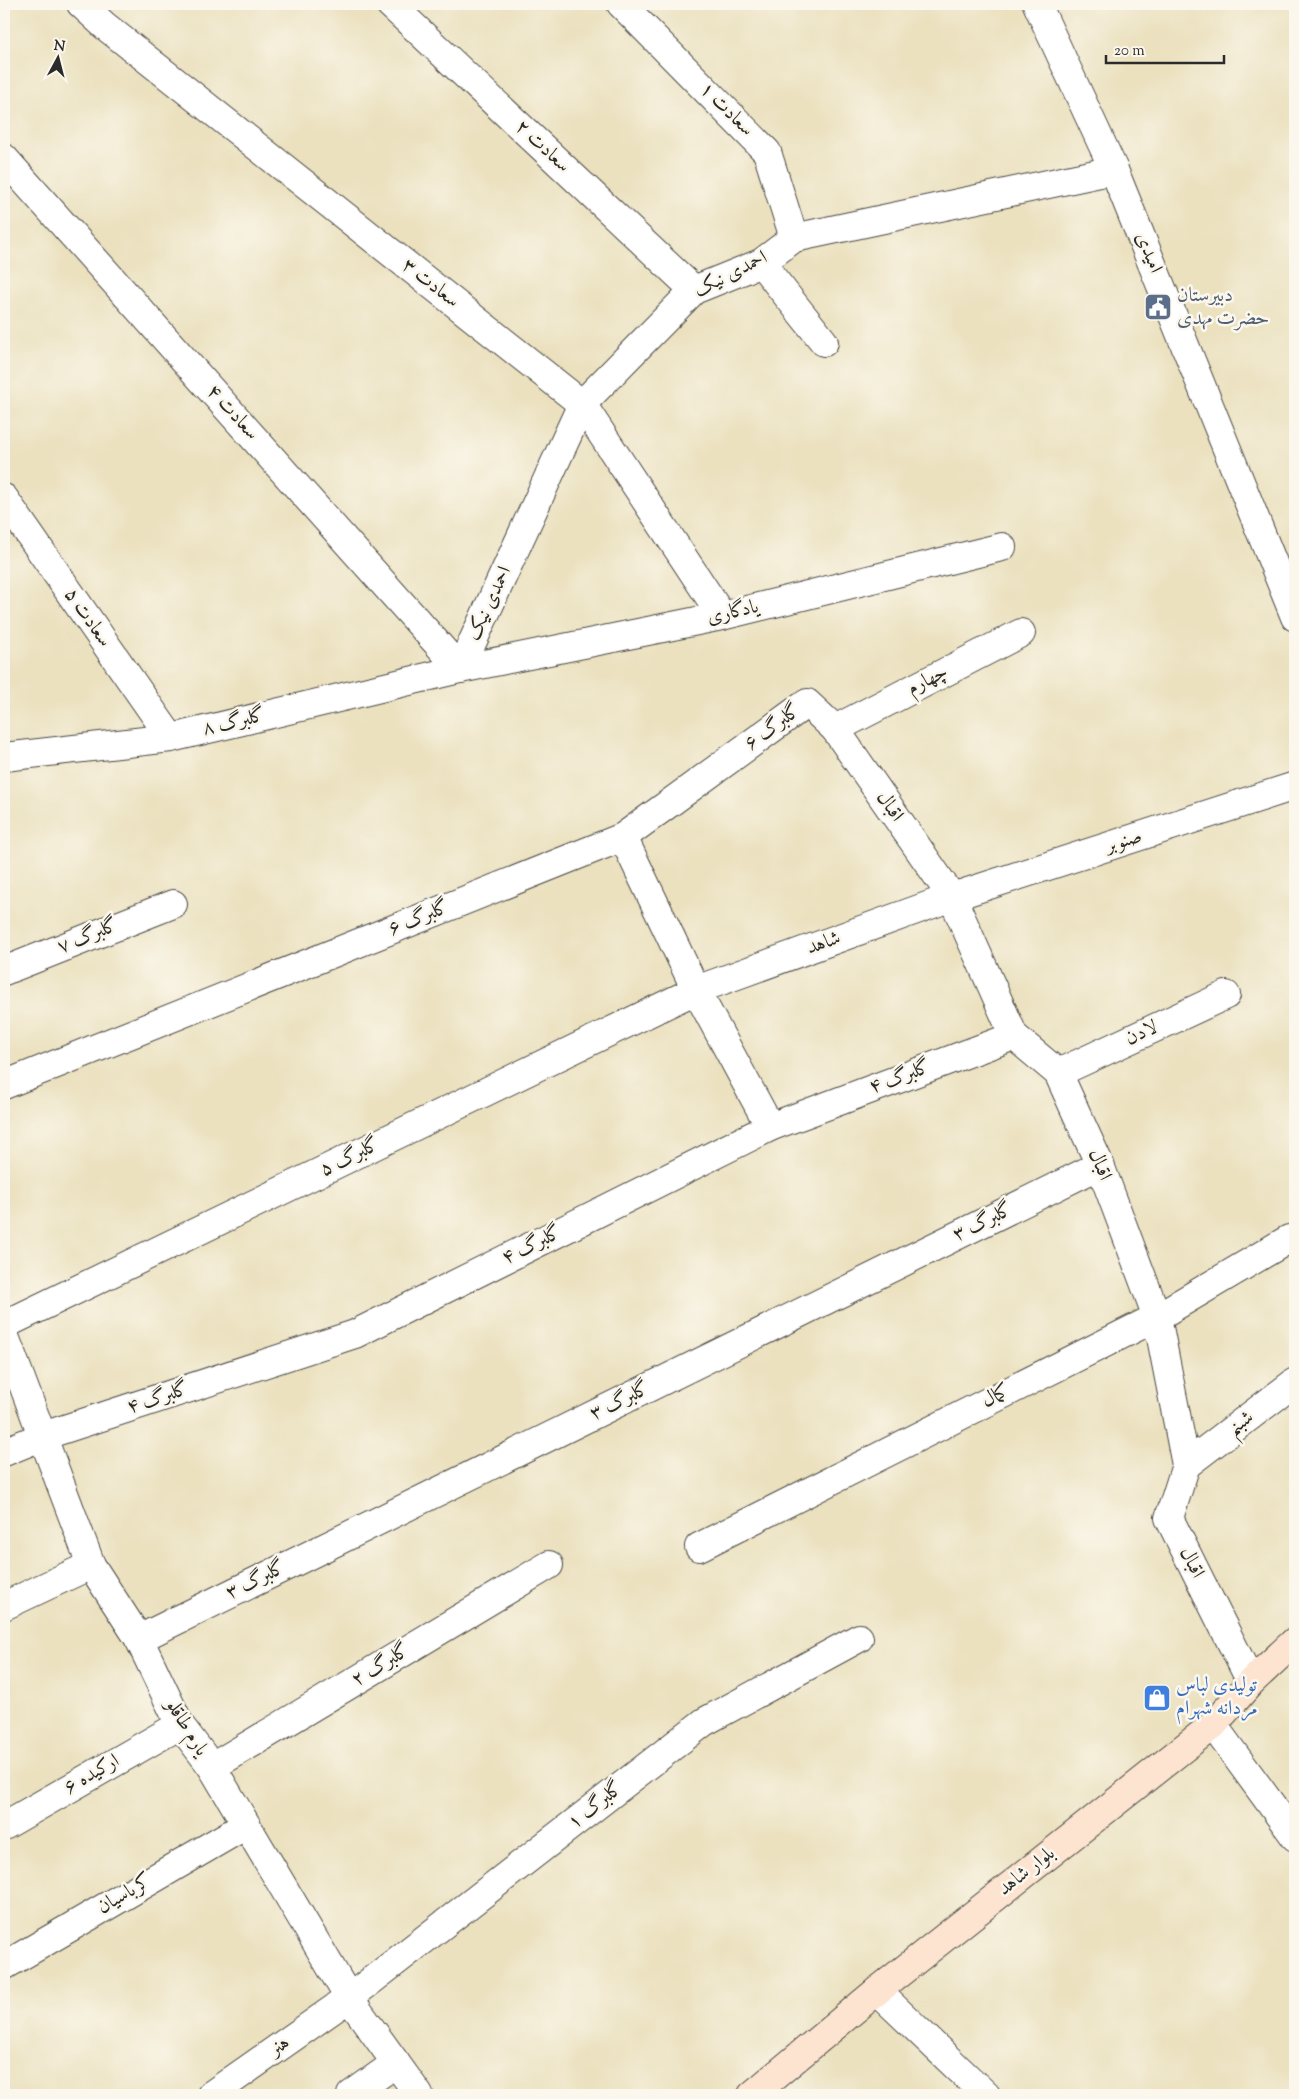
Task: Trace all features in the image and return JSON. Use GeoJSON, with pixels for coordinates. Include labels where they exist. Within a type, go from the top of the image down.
{"type":"FeatureCollection","features":[{"type":"Feature","properties":{"kind":"main road","name":"بلوار شاهد"},"geometry":{"type":"LineString","coordinates":[[752,2095],[877,1991],[1214,1725],[1251,1682],[1295,1641]]}},
{"type":"Feature","properties":{"kind":"street","name":"سعادت ۳"},"geometry":{"type":"LineString","coordinates":[[81,4],[113,32],[582,404],[722,616]]}},
{"type":"Feature","properties":{"kind":"street","name":"سعادت ۲"},"geometry":{"type":"LineString","coordinates":[[390,4],[694,290]]}},
{"type":"Feature","properties":{"kind":"street","name":"سعادت ۱"},"geometry":{"type":"LineString","coordinates":[[621,4],[767,152],[794,238]]}},
{"type":"Feature","properties":{"kind":"street","name":"امیدی"},"geometry":{"type":"LineString","coordinates":[[1037,4],[1114,170],[1295,617]]}},
{"type":"Feature","properties":{"kind":"street","name":"سعادت ۴"},"geometry":{"type":"LineString","coordinates":[[4,158],[460,669]]}},
{"type":"Feature","properties":{"kind":"street","name":"احمدی نیک"},"geometry":{"type":"LineString","coordinates":[[460,669],[582,404],[694,290],[761,263],[794,238],[1114,170]]}},
{"type":"Feature","properties":{"kind":"street"},"geometry":{"type":"LineString","coordinates":[[761,263],[824,342]]}},
{"type":"Feature","properties":{"kind":"street","name":"سعادت ۵"},"geometry":{"type":"LineString","coordinates":[[4,498],[171,738]]}},
{"type":"Feature","properties":{"kind":"street","name":"یادگاری"},"geometry":{"type":"LineString","coordinates":[[460,669],[722,616],[1002,548]]}},
{"type":"Feature","properties":{"kind":"street","name":"چهارم"},"geometry":{"type":"LineString","coordinates":[[835,729],[1021,633]]}},
{"type":"Feature","properties":{"kind":"street","name":"گلبرگ ۸"},"geometry":{"type":"LineString","coordinates":[[4,758],[171,738],[460,669]]}},
{"type":"Feature","properties":{"kind":"street","name":"اقبال"},"geometry":{"type":"LineString","coordinates":[[807,703],[835,729],[952,897],[1014,1036],[1058,1073],[1100,1165],[1157,1317],[1186,1465],[1169,1518],[1251,1682]]}},
{"type":"Feature","properties":{"kind":"street","name":"گلبرگ ۶"},"geometry":{"type":"LineString","coordinates":[[4,1085],[623,837],[807,703]]}},
{"type":"Feature","properties":{"kind":"street","name":"صنوبر"},"geometry":{"type":"LineString","coordinates":[[952,897],[1295,786]]}},
{"type":"Feature","properties":{"kind":"street"},"geometry":{"type":"LineString","coordinates":[[623,837],[696,990],[770,1127]]}},
{"type":"Feature","properties":{"kind":"street","name":"شاهد"},"geometry":{"type":"LineString","coordinates":[[696,990],[952,897]]}},
{"type":"Feature","properties":{"kind":"street","name":"گلبرگ ۷"},"geometry":{"type":"LineString","coordinates":[[4,971],[173,904]]}},
{"type":"Feature","properties":{"kind":"street","name":"گلبرگ ۵"},"geometry":{"type":"LineString","coordinates":[[4,1325],[696,990]]}},
{"type":"Feature","properties":{"kind":"street","name":"لادن"},"geometry":{"type":"LineString","coordinates":[[1058,1073],[1226,995]]}},
{"type":"Feature","properties":{"kind":"street","name":"گلبرگ ۴"},"geometry":{"type":"LineString","coordinates":[[4,1452],[43,1436],[355,1334],[770,1127],[1014,1036]]}},
{"type":"Feature","properties":{"kind":"street","name":"گلبرگ ۳"},"geometry":{"type":"LineString","coordinates":[[139,1639],[1100,1165]]}},
{"type":"Feature","properties":{"kind":"street","name":"کمال"},"geometry":{"type":"LineString","coordinates":[[699,1547],[1157,1317],[1289,1239]]}},
{"type":"Feature","properties":{"kind":"street","name":"یارم طاقلو"},"geometry":{"type":"LineString","coordinates":[[4,1334],[91,1565],[139,1639],[180,1725],[212,1768],[349,1998],[419,2095]]}},
{"type":"Feature","properties":{"kind":"street","name":"شبنم"},"geometry":{"type":"LineString","coordinates":[[1186,1465],[1295,1382]]}},
{"type":"Feature","properties":{"kind":"street"},"geometry":{"type":"LineString","coordinates":[[4,1606],[91,1565]]}},
{"type":"Feature","properties":{"kind":"street","name":"گلبرگ ۲"},"geometry":{"type":"LineString","coordinates":[[212,1768],[549,1565]]}},
{"type":"Feature","properties":{"kind":"street","name":"گلبرگ ۱"},"geometry":{"type":"LineString","coordinates":[[349,1998],[704,1722],[859,1638]]}},
{"type":"Feature","properties":{"kind":"street","name":"ارکیده ۶"},"geometry":{"type":"LineString","coordinates":[[4,1826],[180,1725]]}},
{"type":"Feature","properties":{"kind":"street"},"geometry":{"type":"LineString","coordinates":[[1214,1725],[1295,1837]]}},
{"type":"Feature","properties":{"kind":"street","name":"کرباسیان"},"geometry":{"type":"LineString","coordinates":[[4,1966],[246,1825]]}},
{"type":"Feature","properties":{"kind":"street"},"geometry":{"type":"LineString","coordinates":[[877,1991],[986,2095]]}},
{"type":"Feature","properties":{"kind":"street","name":"هنر"},"geometry":{"type":"LineString","coordinates":[[211,2095],[349,1998]]}},
{"type":"Feature","properties":{"kind":"street"},"geometry":{"type":"LineString","coordinates":[[351,2095],[396,2063]]}},
{"type":"Feature","properties":{"kind":"place","name":"دبیرستان حضرت مهدی"},"geometry":{"type":"Point","coordinates":[1158,307]}},
{"type":"Feature","properties":{"kind":"place","name":"تولیدی لباس مردانه شهرام"},"geometry":{"type":"Point","coordinates":[1157,1698]}}]}
